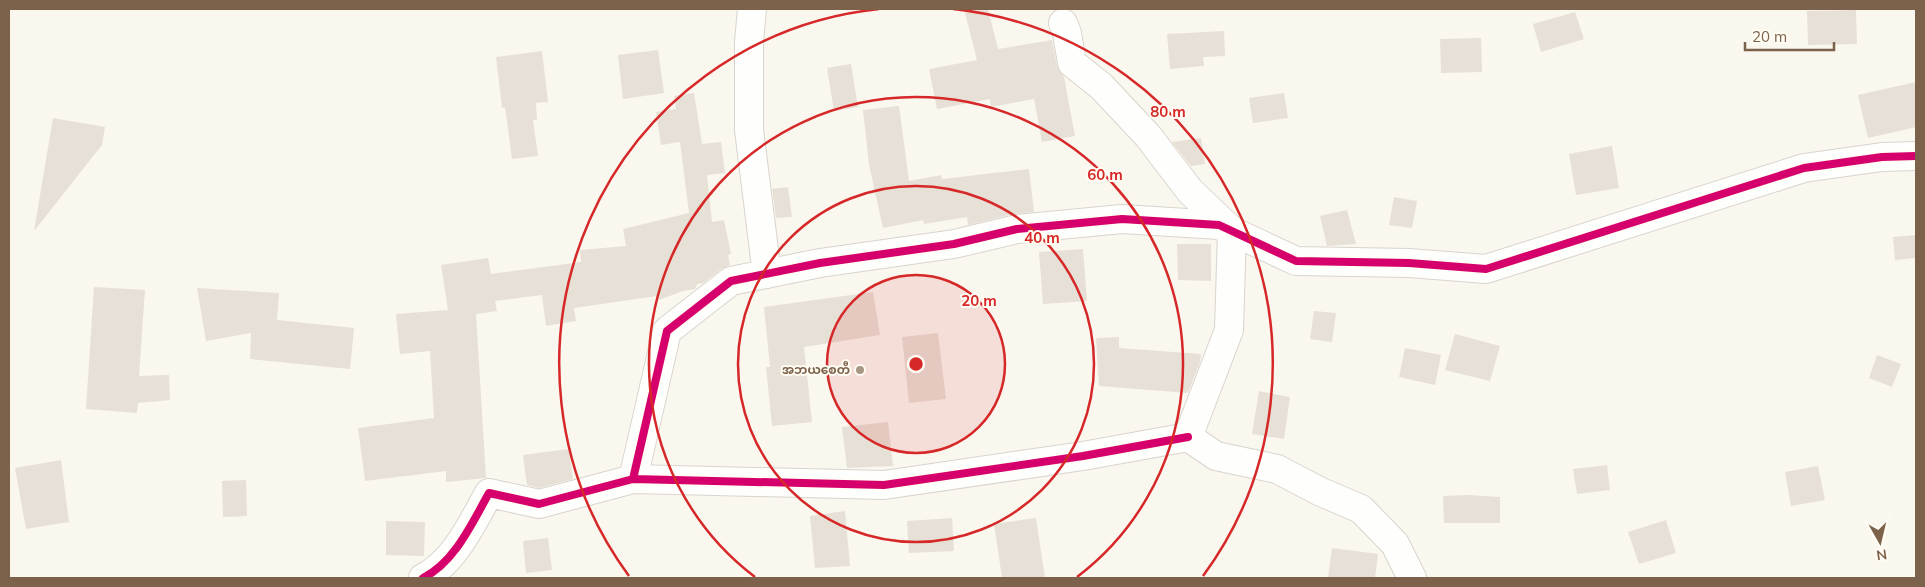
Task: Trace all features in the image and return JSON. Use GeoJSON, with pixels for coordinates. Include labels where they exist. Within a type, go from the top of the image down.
{"type":"FeatureCollection","features":[{"type":"Feature","properties":{"kind":"street"},"geometry":{"type":"LineString","coordinates":[[752,9],[749,42],[749,130],[767,274]]}},
{"type":"Feature","properties":{"kind":"street"},"geometry":{"type":"LineString","coordinates":[[1063,23],[1067,33],[1072,63],[1101,86],[1148,136],[1190,191],[1232,231],[1230,330],[1188,437]]}},
{"type":"Feature","properties":{"kind":"street"},"geometry":{"type":"LineString","coordinates":[[632,478],[667,331],[731,281],[820,263],[954,244],[1017,229],[1122,219],[1219,225],[1296,261],[1409,263],[1486,269],[1804,168],[1882,157],[1916,156]]}},
{"type":"Feature","properties":{"kind":"street"},"geometry":{"type":"LineString","coordinates":[[423,578],[433,573],[461,541],[489,493],[539,504],[632,478],[884,485],[1084,456],[1188,437],[1216,456],[1277,469],[1321,492],[1361,509],[1395,544],[1412,578]]}},
{"type":"Feature","properties":{"kind":"building"},"geometry":{"type":"Polygon","coordinates":[[[964,9],[988,9],[998,49],[1052,40],[1057,66],[1064,77],[1075,136],[1042,142],[1034,99],[991,107],[990,99],[937,109],[929,69],[977,60],[964,9]]]}},
{"type":"Feature","properties":{"kind":"building"},"geometry":{"type":"Polygon","coordinates":[[[1856,10],[1857,44],[1808,45],[1807,11],[1856,10]]]}},
{"type":"Feature","properties":{"kind":"building"},"geometry":{"type":"Polygon","coordinates":[[[1575,12],[1584,39],[1541,52],[1533,24],[1575,12]]]}},
{"type":"Feature","properties":{"kind":"building"},"geometry":{"type":"Polygon","coordinates":[[[1224,31],[1225,56],[1203,57],[1204,66],[1170,69],[1167,34],[1224,31]]]}},
{"type":"Feature","properties":{"kind":"building"},"geometry":{"type":"Polygon","coordinates":[[[1481,38],[1482,72],[1441,73],[1440,39],[1481,38]]]}},
{"type":"Feature","properties":{"kind":"building"},"geometry":{"type":"Polygon","coordinates":[[[658,50],[664,93],[623,99],[618,55],[658,50]]]}},
{"type":"Feature","properties":{"kind":"building"},"geometry":{"type":"Polygon","coordinates":[[[542,51],[548,102],[536,103],[537,120],[533,120],[538,156],[512,159],[505,107],[502,108],[496,57],[542,51]]]}},
{"type":"Feature","properties":{"kind":"building"},"geometry":{"type":"Polygon","coordinates":[[[851,64],[858,107],[834,111],[827,68],[851,64]]]}},
{"type":"Feature","properties":{"kind":"building"},"geometry":{"type":"Polygon","coordinates":[[[1916,82],[1916,127],[1868,138],[1858,95],[1916,82]]]}},
{"type":"Feature","properties":{"kind":"building"},"geometry":{"type":"Polygon","coordinates":[[[694,93],[702,144],[721,142],[725,173],[707,175],[712,222],[724,220],[731,254],[728,255],[730,265],[721,269],[703,283],[697,284],[695,289],[683,291],[659,300],[657,296],[574,308],[576,321],[546,326],[542,295],[495,301],[497,311],[476,314],[486,478],[446,482],[446,471],[365,481],[358,428],[434,418],[430,351],[400,354],[396,314],[448,310],[441,265],[488,258],[491,274],[581,262],[580,250],[626,246],[623,229],[689,213],[680,142],[661,145],[656,112],[676,109],[674,96],[694,93]]]}},
{"type":"Feature","properties":{"kind":"building"},"geometry":{"type":"Polygon","coordinates":[[[1284,93],[1288,118],[1253,123],[1249,98],[1284,93]]]}},
{"type":"Feature","properties":{"kind":"building"},"geometry":{"type":"Polygon","coordinates":[[[899,106],[909,181],[941,175],[942,179],[1029,169],[1034,212],[1013,214],[968,225],[967,217],[924,224],[923,220],[883,228],[869,165],[863,110],[899,106]]]}},
{"type":"Feature","properties":{"kind":"building"},"geometry":{"type":"Polygon","coordinates":[[[53,118],[105,127],[102,145],[34,231],[53,118]]]}},
{"type":"Feature","properties":{"kind":"building"},"geometry":{"type":"Polygon","coordinates":[[[1201,138],[1205,164],[1191,166],[1172,142],[1201,138]]]}},
{"type":"Feature","properties":{"kind":"building"},"geometry":{"type":"Polygon","coordinates":[[[1612,146],[1619,188],[1576,195],[1569,154],[1612,146]]]}},
{"type":"Feature","properties":{"kind":"building"},"geometry":{"type":"Polygon","coordinates":[[[788,187],[792,217],[776,218],[772,189],[788,187]]]}},
{"type":"Feature","properties":{"kind":"building"},"geometry":{"type":"Polygon","coordinates":[[[1394,197],[1417,201],[1412,228],[1389,225],[1394,197]]]}},
{"type":"Feature","properties":{"kind":"building"},"geometry":{"type":"Polygon","coordinates":[[[1347,210],[1356,244],[1327,246],[1320,216],[1347,210]]]}},
{"type":"Feature","properties":{"kind":"building"},"geometry":{"type":"Polygon","coordinates":[[[1916,235],[1916,258],[1895,260],[1893,237],[1916,235]]]}},
{"type":"Feature","properties":{"kind":"building"},"geometry":{"type":"Polygon","coordinates":[[[1177,244],[1211,244],[1211,281],[1178,280],[1177,244]]]}},
{"type":"Feature","properties":{"kind":"building"},"geometry":{"type":"Polygon","coordinates":[[[1083,249],[1087,301],[1043,304],[1039,252],[1083,249]]]}},
{"type":"Feature","properties":{"kind":"building"},"geometry":{"type":"Polygon","coordinates":[[[94,287],[145,290],[139,376],[169,375],[170,400],[138,403],[137,413],[86,409],[94,287]]]}},
{"type":"Feature","properties":{"kind":"building"},"geometry":{"type":"Polygon","coordinates":[[[197,288],[279,293],[277,320],[354,328],[350,369],[250,359],[251,333],[206,341],[197,288]]]}},
{"type":"Feature","properties":{"kind":"building"},"geometry":{"type":"Polygon","coordinates":[[[873,292],[880,335],[804,347],[812,422],[772,426],[766,367],[770,367],[764,307],[873,292]]]}},
{"type":"Feature","properties":{"kind":"building"},"geometry":{"type":"Polygon","coordinates":[[[1314,311],[1336,313],[1332,342],[1310,339],[1314,311]]]}},
{"type":"Feature","properties":{"kind":"building"},"geometry":{"type":"Polygon","coordinates":[[[938,333],[946,399],[909,403],[902,337],[938,333]]]}},
{"type":"Feature","properties":{"kind":"building"},"geometry":{"type":"Polygon","coordinates":[[[1455,334],[1500,346],[1490,381],[1445,370],[1455,334]]]}},
{"type":"Feature","properties":{"kind":"building"},"geometry":{"type":"Polygon","coordinates":[[[1119,337],[1119,348],[1201,354],[1200,362],[1188,393],[1099,386],[1096,338],[1119,337]]]}},
{"type":"Feature","properties":{"kind":"building"},"geometry":{"type":"Polygon","coordinates":[[[1405,348],[1441,355],[1435,385],[1399,377],[1405,348]]]}},
{"type":"Feature","properties":{"kind":"building"},"geometry":{"type":"Polygon","coordinates":[[[1877,355],[1901,364],[1892,387],[1869,378],[1877,355]]]}},
{"type":"Feature","properties":{"kind":"building"},"geometry":{"type":"Polygon","coordinates":[[[1259,391],[1290,397],[1284,439],[1252,434],[1259,391]]]}},
{"type":"Feature","properties":{"kind":"building"},"geometry":{"type":"Polygon","coordinates":[[[888,422],[893,466],[847,468],[842,427],[888,422]]]}},
{"type":"Feature","properties":{"kind":"building"},"geometry":{"type":"Polygon","coordinates":[[[569,449],[573,479],[539,488],[527,485],[523,455],[569,449]]]}},
{"type":"Feature","properties":{"kind":"building"},"geometry":{"type":"Polygon","coordinates":[[[61,460],[69,522],[26,529],[15,468],[61,460]]]}},
{"type":"Feature","properties":{"kind":"building"},"geometry":{"type":"Polygon","coordinates":[[[1607,465],[1610,490],[1577,494],[1573,469],[1607,465]]]}},
{"type":"Feature","properties":{"kind":"building"},"geometry":{"type":"Polygon","coordinates":[[[1818,466],[1825,500],[1791,506],[1785,472],[1818,466]]]}},
{"type":"Feature","properties":{"kind":"building"},"geometry":{"type":"Polygon","coordinates":[[[246,480],[247,516],[223,517],[222,481],[246,480]]]}},
{"type":"Feature","properties":{"kind":"building"},"geometry":{"type":"Polygon","coordinates":[[[1443,496],[1500,497],[1500,523],[1444,523],[1443,496]]]}},
{"type":"Feature","properties":{"kind":"building"},"geometry":{"type":"Polygon","coordinates":[[[845,511],[850,566],[815,568],[810,516],[845,511]]]}},
{"type":"Feature","properties":{"kind":"building"},"geometry":{"type":"Polygon","coordinates":[[[952,518],[954,551],[909,553],[907,521],[952,518]]]}},
{"type":"Feature","properties":{"kind":"building"},"geometry":{"type":"Polygon","coordinates":[[[1036,518],[1045,578],[1002,578],[994,524],[1036,518]]]}},
{"type":"Feature","properties":{"kind":"building"},"geometry":{"type":"Polygon","coordinates":[[[1666,520],[1676,553],[1639,564],[1628,532],[1666,520]]]}},
{"type":"Feature","properties":{"kind":"building"},"geometry":{"type":"Polygon","coordinates":[[[386,521],[425,522],[424,556],[386,555],[386,521]]]}},
{"type":"Feature","properties":{"kind":"building"},"geometry":{"type":"Polygon","coordinates":[[[548,538],[552,570],[526,573],[523,541],[548,538]]]}},
{"type":"Feature","properties":{"kind":"building"},"geometry":{"type":"Polygon","coordinates":[[[1332,548],[1378,554],[1375,578],[1328,578],[1332,548]]]}},
{"type":"Feature","properties":{"kind":"cycle path"},"geometry":{"type":"LineString","coordinates":[[633,479],[667,331],[731,281],[820,263],[954,244],[1017,229],[1122,219],[1219,225],[1296,261],[1409,263],[1486,269],[1804,168],[1882,157],[1916,156]]}},
{"type":"Feature","properties":{"kind":"cycle path"},"geometry":{"type":"LineString","coordinates":[[423,578],[444,562],[462,541],[489,493],[539,504],[633,479],[884,485],[1083,456],[1188,437]]}},
{"type":"Feature","properties":{"kind":"place","name":"အဘယစေတီ"},"geometry":{"type":"Point","coordinates":[860,370]}}]}
